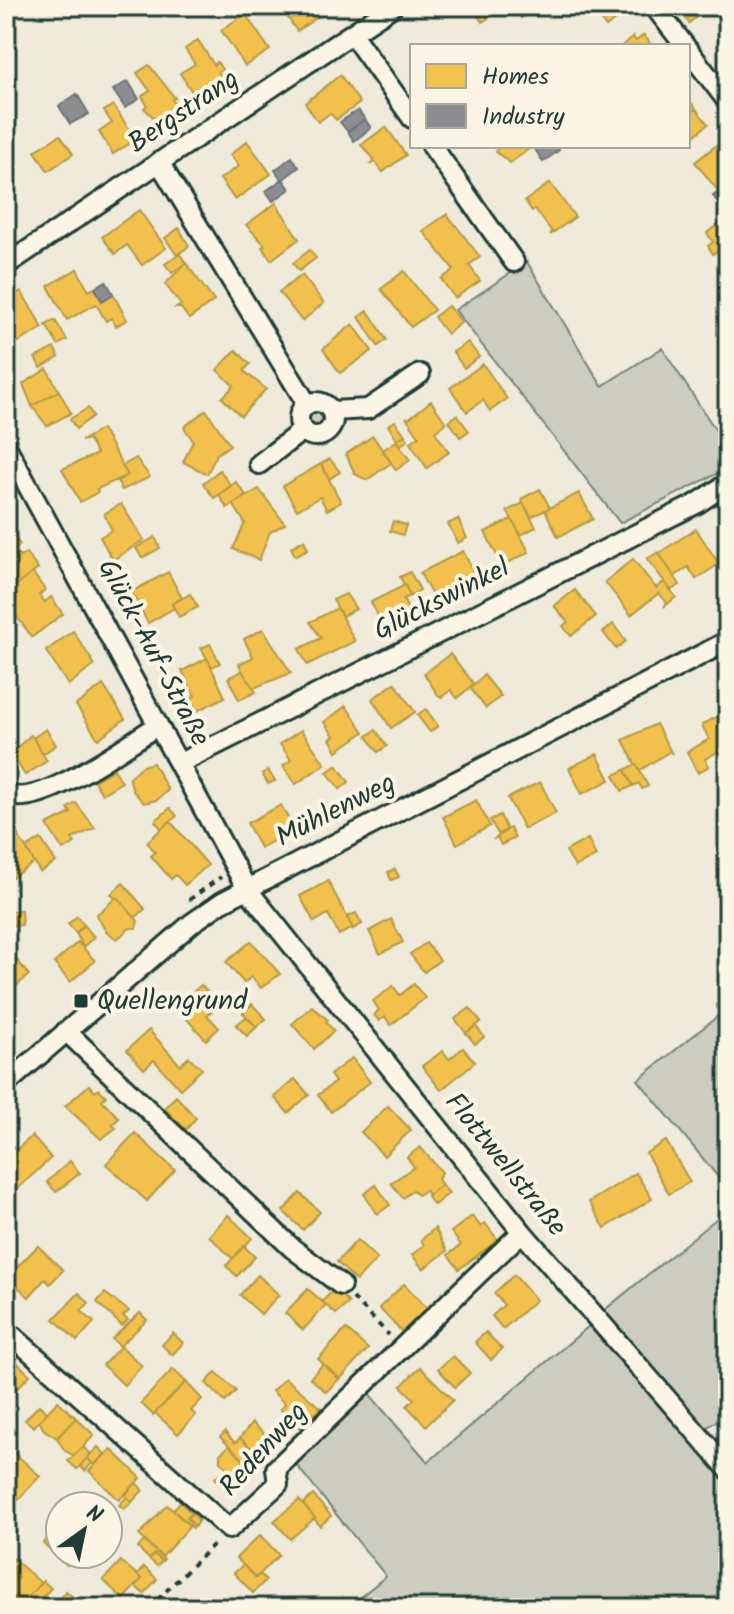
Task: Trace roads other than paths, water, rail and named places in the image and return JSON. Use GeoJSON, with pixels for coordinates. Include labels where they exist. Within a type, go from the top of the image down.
{"type":"FeatureCollection","features":[{"type":"Feature","properties":{"kind":"street","name":"Bergstrang"},"geometry":{"type":"LineString","coordinates":[[6,265],[393,6]]}},
{"type":"Feature","properties":{"kind":"street"},"geometry":{"type":"LineString","coordinates":[[654,6],[683,44]]}},
{"type":"Feature","properties":{"kind":"street"},"geometry":{"type":"LineString","coordinates":[[352,34],[410,115]]}},
{"type":"Feature","properties":{"kind":"street"},"geometry":{"type":"LineString","coordinates":[[690,53],[728,102]]}},
{"type":"Feature","properties":{"kind":"street"},"geometry":{"type":"LineString","coordinates":[[433,148],[514,262]]}},
{"type":"Feature","properties":{"kind":"street"},"geometry":{"type":"LineString","coordinates":[[159,162],[307,404]]}},
{"type":"Feature","properties":{"kind":"street"},"geometry":{"type":"LineString","coordinates":[[332,411],[334,422],[328,432],[312,436],[303,430],[300,413],[307,404],[318,401],[332,411],[368,409],[420,374]]}},
{"type":"Feature","properties":{"kind":"street"},"geometry":{"type":"LineString","coordinates":[[259,464],[303,430]]}},
{"type":"Feature","properties":{"kind":"street","name":"Glück-Auf-Straße"},"geometry":{"type":"LineString","coordinates":[[6,446],[247,889]]}},
{"type":"Feature","properties":{"kind":"street","name":"Glückswinkel"},"geometry":{"type":"LineString","coordinates":[[180,763],[698,503],[728,483]]}},
{"type":"Feature","properties":{"kind":"street","name":"Mühlenweg"},"geometry":{"type":"LineString","coordinates":[[10,1072],[66,1031],[192,923],[247,889],[728,641]]}},
{"type":"Feature","properties":{"kind":"street"},"geometry":{"type":"LineString","coordinates":[[6,793],[10,796],[29,796],[77,777],[158,725]]}},
{"type":"Feature","properties":{"kind":"street","name":"Flottwellstraße"},"geometry":{"type":"LineString","coordinates":[[247,889],[522,1232],[728,1469]]}},
{"type":"Feature","properties":{"kind":"street"},"geometry":{"type":"LineString","coordinates":[[66,1031],[292,1248],[341,1285]]}},
{"type":"Feature","properties":{"kind":"street","name":"Redenweg"},"geometry":{"type":"LineString","coordinates":[[6,1330],[229,1529],[278,1484],[276,1469],[522,1232]]}},
{"type":"Feature","properties":{"kind":"place","name":"Quellengrund"},"geometry":{"type":"Point","coordinates":[81,1001]}}]}
